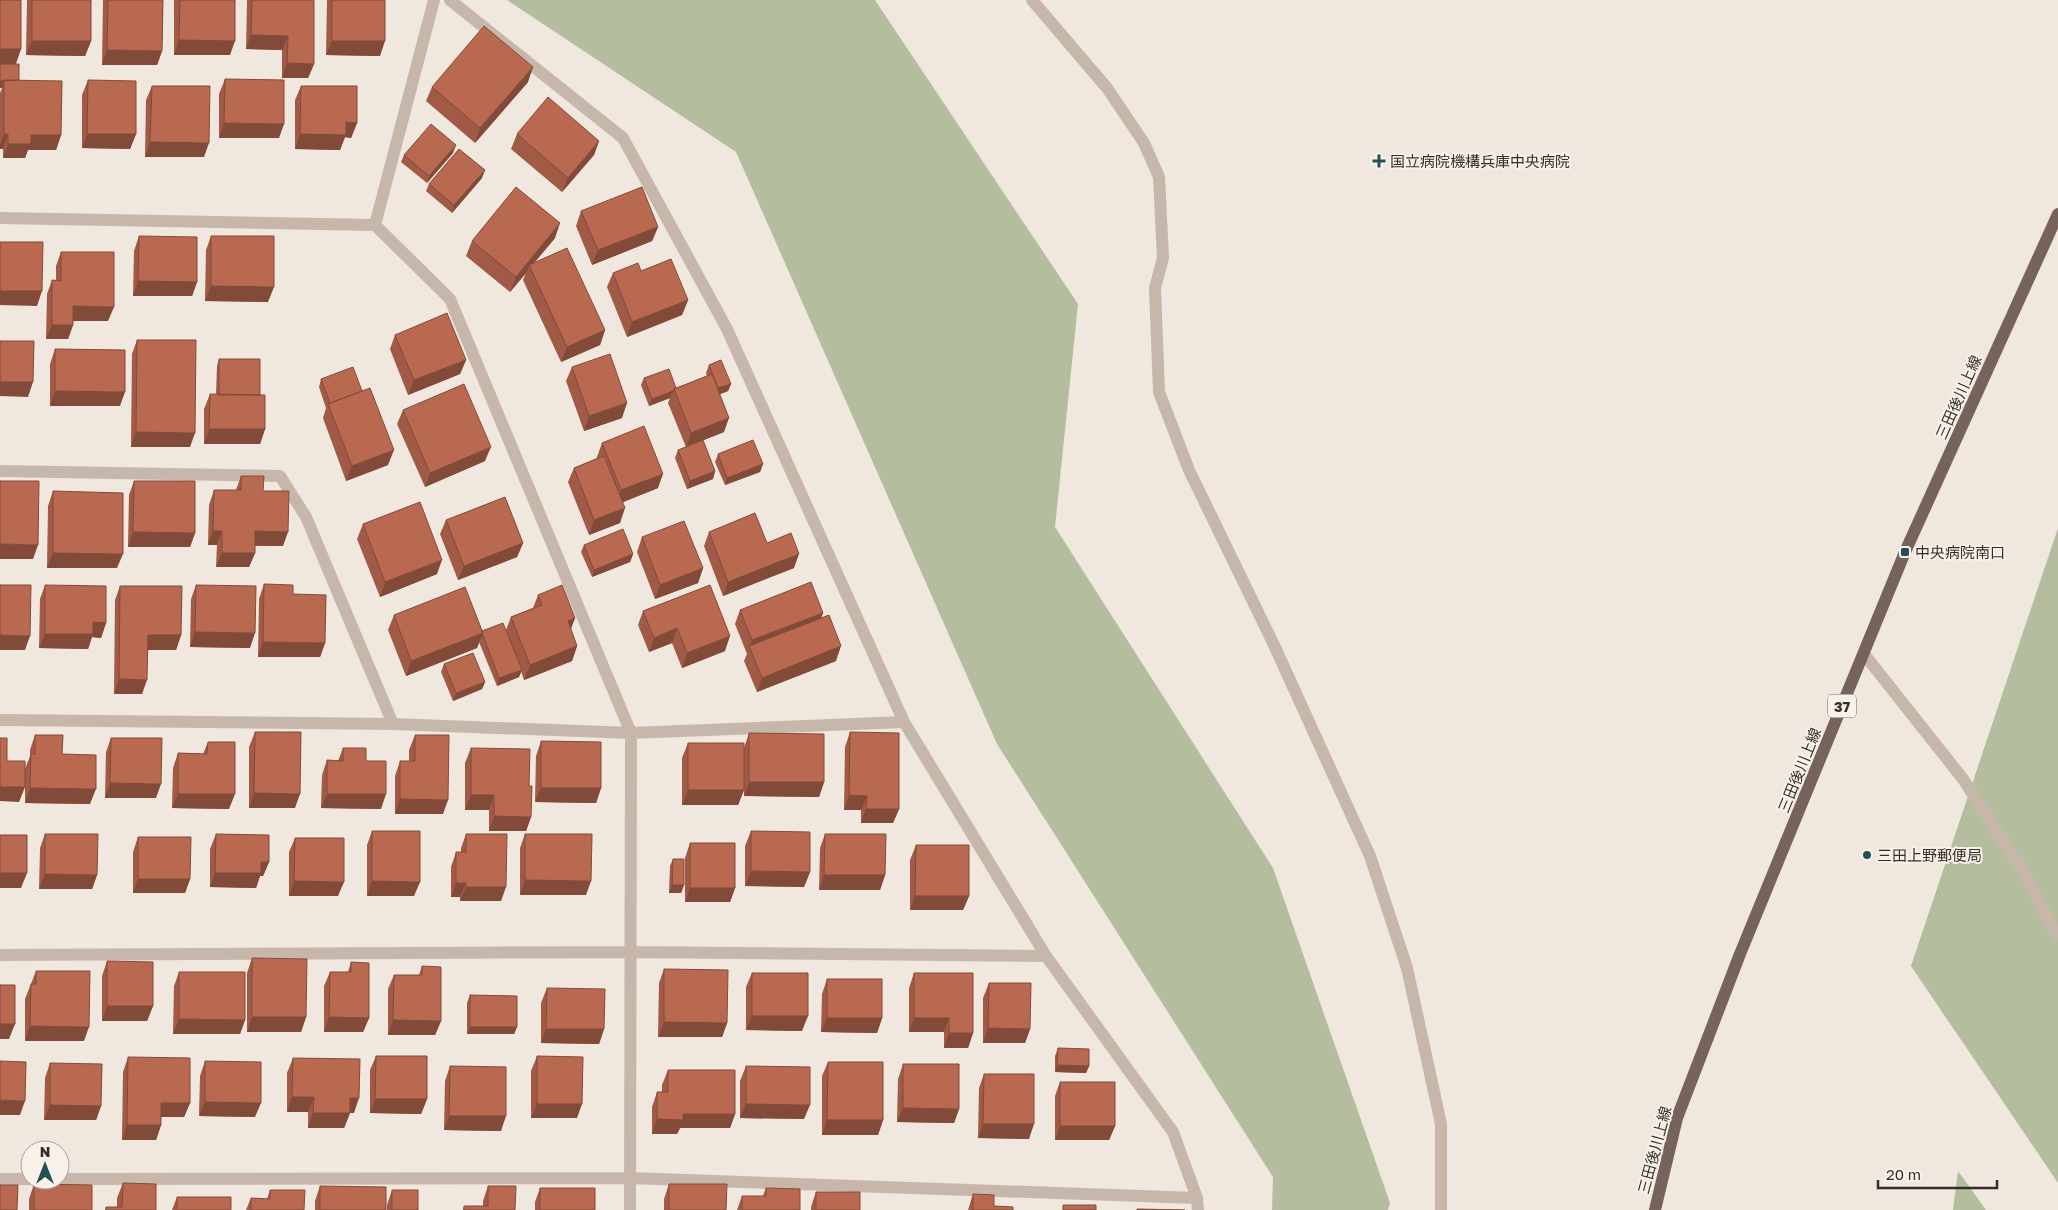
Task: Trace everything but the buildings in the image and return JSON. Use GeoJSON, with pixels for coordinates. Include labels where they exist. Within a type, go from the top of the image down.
{"type":"FeatureCollection","features":[{"type":"Feature","properties":{"kind":"main road","name":"三田後川上線"},"geometry":{"type":"LineString","coordinates":[[1656,1210],[1678,1118],[1744,945],[1905,552],[2058,214]]}},
{"type":"Feature","properties":{"kind":"street"},"geometry":{"type":"LineString","coordinates":[[375,225],[434,0]]}},
{"type":"Feature","properties":{"kind":"street"},"geometry":{"type":"LineString","coordinates":[[70,1179],[630,1178],[1198,1204],[1173,1132],[1046,956],[904,722],[727,329],[623,138],[450,0]]}},
{"type":"Feature","properties":{"kind":"street"},"geometry":{"type":"LineString","coordinates":[[1032,0],[1107,88],[1144,143],[1159,177],[1162,258],[1155,288],[1159,392],[1189,470],[1274,645],[1370,856],[1407,968],[1441,1124],[1441,1210]]}},
{"type":"Feature","properties":{"kind":"street"},"geometry":{"type":"LineString","coordinates":[[0,218],[375,225],[450,299],[631,733],[630,1210]]}},
{"type":"Feature","properties":{"kind":"street"},"geometry":{"type":"LineString","coordinates":[[0,471],[280,476],[306,517],[393,724]]}},
{"type":"Feature","properties":{"kind":"street"},"geometry":{"type":"LineString","coordinates":[[1864,654],[1964,779],[2030,883],[2058,936]]}},
{"type":"Feature","properties":{"kind":"street"},"geometry":{"type":"LineString","coordinates":[[0,720],[393,724],[631,733],[904,722]]}},
{"type":"Feature","properties":{"kind":"street"},"geometry":{"type":"LineString","coordinates":[[0,954],[631,952],[1046,956]]}},
{"type":"Feature","properties":{"kind":"street"},"geometry":{"type":"LineString","coordinates":[[0,1179],[20,1179]]}},
{"type":"Feature","properties":{"kind":"green space"},"geometry":{"type":"Polygon","coordinates":[[[507,0],[875,0],[1078,304],[1055,527],[1273,868],[1390,1203],[1388,1210],[1272,1210],[1273,1177],[997,744],[736,152],[507,0]]]}},
{"type":"Feature","properties":{"kind":"green space"},"geometry":{"type":"Polygon","coordinates":[[[2058,528],[2058,1183],[1911,966],[2058,528]]]}},
{"type":"Feature","properties":{"kind":"green space"},"geometry":{"type":"Polygon","coordinates":[[[1958,1171],[1986,1210],[1953,1210],[1958,1171]]]}},
{"type":"Feature","properties":{"kind":"place","name":"国立病院機構兵庫中央病院"},"geometry":{"type":"Point","coordinates":[1379,161]}},
{"type":"Feature","properties":{"kind":"place","name":"中央病院南口"},"geometry":{"type":"Point","coordinates":[1905,552]}},
{"type":"Feature","properties":{"kind":"place","name":"三田上野郵便局"},"geometry":{"type":"Point","coordinates":[1867,855]}}]}
